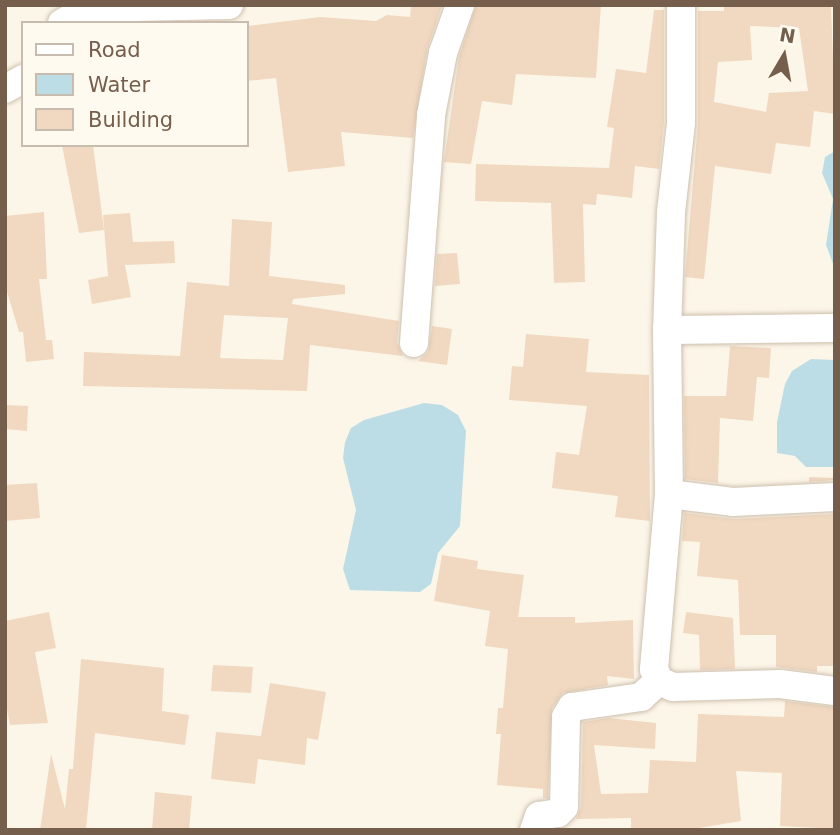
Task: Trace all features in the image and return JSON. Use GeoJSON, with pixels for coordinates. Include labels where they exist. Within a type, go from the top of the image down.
{"type":"FeatureCollection","features":[{"type":"Feature","properties":{"kind":"street"},"geometry":{"type":"LineString","coordinates":[[65,21],[88,8],[229,5]]}},
{"type":"Feature","properties":{"kind":"street"},"geometry":{"type":"LineString","coordinates":[[414,343],[431,115],[443,53],[460,5]]}},
{"type":"Feature","properties":{"kind":"street"},"geometry":{"type":"LineString","coordinates":[[681,5],[681,123],[671,212],[667,330],[669,494],[654,669],[659,681],[673,687],[704,690],[780,684],[835,691]]}},
{"type":"Feature","properties":{"kind":"street"},"geometry":{"type":"LineString","coordinates":[[5,89],[21,80]]}},
{"type":"Feature","properties":{"kind":"street"},"geometry":{"type":"LineString","coordinates":[[667,330],[835,328]]}},
{"type":"Feature","properties":{"kind":"street"},"geometry":{"type":"LineString","coordinates":[[669,494],[733,502],[835,497]]}},
{"type":"Feature","properties":{"kind":"street"},"geometry":{"type":"LineString","coordinates":[[534,830],[539,816],[558,813],[564,807],[566,717],[572,707],[641,697],[659,681]]}},
{"type":"Feature","properties":{"kind":"water"},"geometry":{"type":"Polygon","coordinates":[[[835,151],[835,269],[826,245],[833,199],[822,173],[825,157],[835,151]]]}},
{"type":"Feature","properties":{"kind":"water"},"geometry":{"type":"Polygon","coordinates":[[[811,359],[835,360],[835,467],[806,467],[795,456],[777,453],[777,422],[785,384],[792,371],[811,359]]]}},
{"type":"Feature","properties":{"kind":"water"},"geometry":{"type":"Polygon","coordinates":[[[424,403],[442,405],[458,415],[466,431],[460,526],[438,553],[431,584],[420,592],[350,590],[343,569],[356,510],[343,458],[345,442],[351,428],[364,420],[424,403]]]}},
{"type":"Feature","properties":{"kind":"building"},"geometry":{"type":"Polygon","coordinates":[[[411,5],[442,5],[427,50],[413,138],[341,132],[345,166],[288,172],[276,78],[248,81],[248,26],[320,17],[376,21],[387,15],[410,17],[411,5]]]}},
{"type":"Feature","properties":{"kind":"building"},"geometry":{"type":"Polygon","coordinates":[[[476,5],[601,5],[596,78],[516,74],[512,105],[482,101],[471,164],[444,162],[459,57],[476,5]]]}},
{"type":"Feature","properties":{"kind":"building"},"geometry":{"type":"Polygon","coordinates":[[[724,5],[831,5],[835,114],[814,111],[810,147],[776,143],[771,174],[715,166],[704,279],[685,277],[698,123],[698,11],[724,11],[724,5]],[[750,26],[752,60],[718,62],[714,102],[766,112],[769,93],[808,91],[799,28],[750,26]]]}},
{"type":"Feature","properties":{"kind":"building"},"geometry":{"type":"Polygon","coordinates":[[[654,10],[664,10],[664,122],[659,169],[635,166],[632,198],[597,194],[596,205],[583,204],[585,282],[554,283],[551,203],[475,201],[476,164],[609,168],[614,128],[607,127],[616,69],[646,73],[654,10]]]}},
{"type":"Feature","properties":{"kind":"building"},"geometry":{"type":"Polygon","coordinates":[[[62,147],[93,147],[104,230],[79,233],[62,147]]]}},
{"type":"Feature","properties":{"kind":"building"},"geometry":{"type":"Polygon","coordinates":[[[44,212],[47,279],[39,279],[46,340],[52,340],[54,359],[26,362],[23,332],[19,332],[5,285],[5,216],[44,212]]]}},
{"type":"Feature","properties":{"kind":"building"},"geometry":{"type":"Polygon","coordinates":[[[130,213],[133,242],[174,241],[175,263],[125,265],[131,297],[92,304],[88,280],[108,276],[103,215],[130,213]]]}},
{"type":"Feature","properties":{"kind":"building"},"geometry":{"type":"Polygon","coordinates":[[[232,219],[272,222],[269,276],[345,285],[345,294],[293,299],[292,304],[399,321],[397,342],[403,356],[310,345],[307,391],[83,386],[84,352],[180,356],[187,282],[229,286],[232,219]],[[224,315],[220,358],[283,360],[288,318],[224,315]]]}},
{"type":"Feature","properties":{"kind":"building"},"geometry":{"type":"Polygon","coordinates":[[[457,253],[460,284],[435,286],[437,254],[457,253]]]}},
{"type":"Feature","properties":{"kind":"building"},"geometry":{"type":"Polygon","coordinates":[[[432,326],[452,329],[447,365],[418,361],[428,352],[432,326]]]}},
{"type":"Feature","properties":{"kind":"building"},"geometry":{"type":"Polygon","coordinates":[[[526,334],[589,339],[586,372],[649,375],[650,521],[615,517],[618,496],[552,488],[556,452],[579,455],[587,406],[509,400],[512,366],[523,367],[526,334]]]}},
{"type":"Feature","properties":{"kind":"building"},"geometry":{"type":"Polygon","coordinates":[[[730,346],[771,348],[769,378],[757,377],[753,421],[720,418],[718,483],[685,479],[684,396],[726,396],[730,346]]]}},
{"type":"Feature","properties":{"kind":"building"},"geometry":{"type":"Polygon","coordinates":[[[5,405],[28,406],[27,431],[5,429],[5,405]]]}},
{"type":"Feature","properties":{"kind":"building"},"geometry":{"type":"Polygon","coordinates":[[[809,477],[835,478],[835,480],[809,482],[809,477]]]}},
{"type":"Feature","properties":{"kind":"building"},"geometry":{"type":"Polygon","coordinates":[[[37,483],[40,518],[5,521],[5,485],[37,483]]]}},
{"type":"Feature","properties":{"kind":"building"},"geometry":{"type":"Polygon","coordinates":[[[684,513],[734,519],[835,514],[835,666],[817,666],[817,672],[776,667],[776,635],[740,635],[738,580],[697,576],[700,542],[682,541],[684,513]]]}},
{"type":"Feature","properties":{"kind":"building"},"geometry":{"type":"Polygon","coordinates":[[[442,555],[478,561],[477,569],[524,575],[518,617],[575,617],[575,623],[633,620],[634,679],[607,676],[608,685],[563,693],[552,708],[548,798],[543,798],[543,789],[497,785],[501,734],[496,734],[498,708],[503,708],[508,649],[485,646],[490,611],[434,601],[442,555]]]}},
{"type":"Feature","properties":{"kind":"building"},"geometry":{"type":"Polygon","coordinates":[[[49,612],[56,648],[35,652],[48,723],[10,725],[5,699],[5,621],[49,612]]]}},
{"type":"Feature","properties":{"kind":"building"},"geometry":{"type":"Polygon","coordinates":[[[686,612],[733,618],[735,669],[700,670],[699,635],[683,633],[686,612]]]}},
{"type":"Feature","properties":{"kind":"building"},"geometry":{"type":"Polygon","coordinates":[[[81,659],[164,668],[162,711],[189,715],[185,745],[95,733],[86,830],[40,830],[51,754],[65,809],[69,769],[73,769],[81,659]]]}},
{"type":"Feature","properties":{"kind":"building"},"geometry":{"type":"Polygon","coordinates":[[[213,665],[253,667],[251,693],[211,691],[213,665]]]}},
{"type":"Feature","properties":{"kind":"building"},"geometry":{"type":"Polygon","coordinates":[[[270,683],[326,692],[318,740],[307,738],[305,765],[258,759],[255,784],[211,779],[216,732],[261,736],[270,683]]]}},
{"type":"Feature","properties":{"kind":"building"},"geometry":{"type":"Polygon","coordinates":[[[785,701],[835,707],[835,829],[780,826],[782,773],[736,771],[741,821],[687,830],[631,830],[631,818],[576,819],[581,807],[583,722],[609,718],[656,723],[655,749],[594,745],[601,794],[648,793],[650,760],[696,762],[698,714],[784,717],[785,701]]]}},
{"type":"Feature","properties":{"kind":"building"},"geometry":{"type":"Polygon","coordinates":[[[155,792],[192,796],[189,830],[152,830],[155,792]]]}}]}
